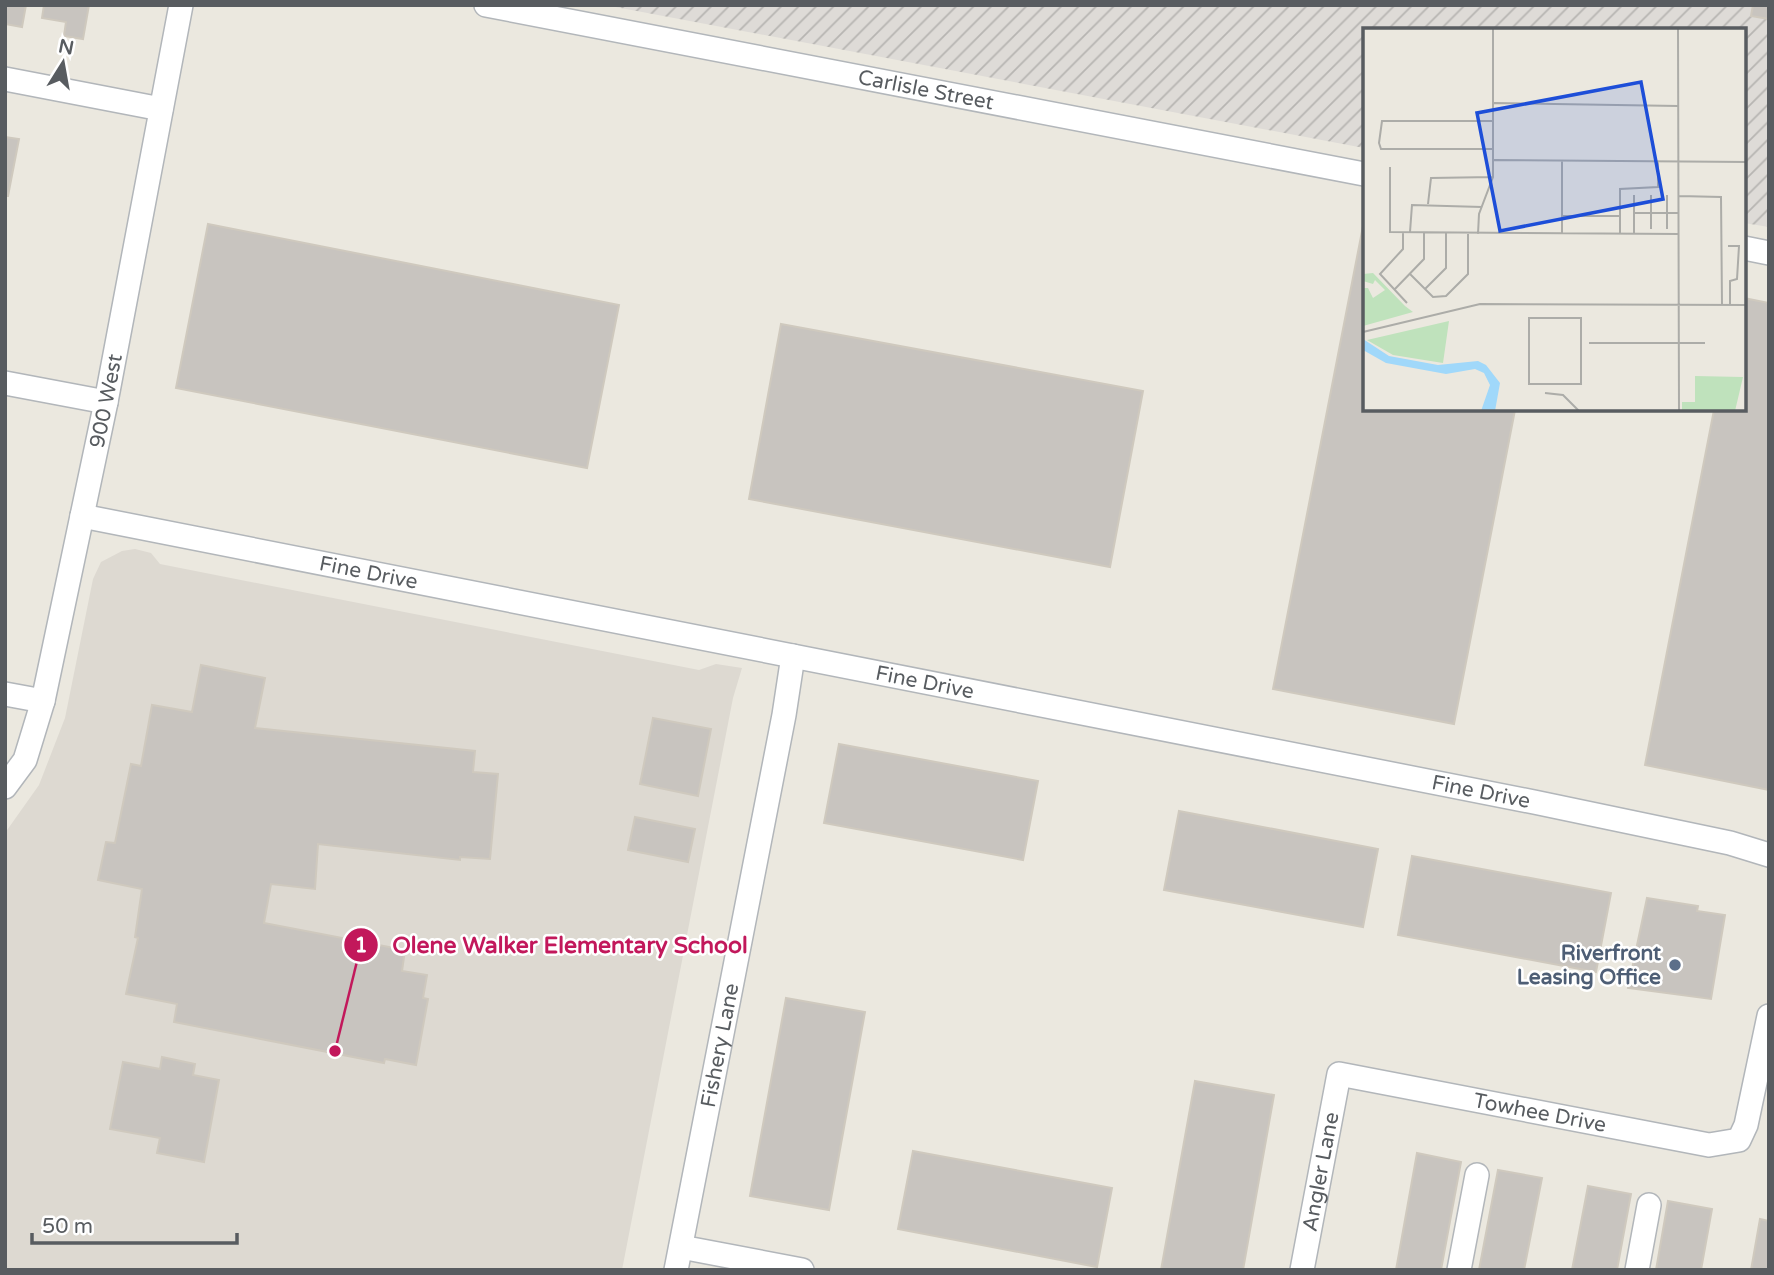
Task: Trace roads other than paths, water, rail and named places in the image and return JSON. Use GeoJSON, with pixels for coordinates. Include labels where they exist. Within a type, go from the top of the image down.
{"type":"FeatureCollection","features":[{"type":"Feature","properties":{"kind":"street","name":"900 West"},"geometry":{"type":"LineString","coordinates":[[5,787],[24,760],[43,701],[106,402],[181,5]]}},
{"type":"Feature","properties":{"kind":"street","name":"Carlisle Street"},"geometry":{"type":"LineString","coordinates":[[486,5],[1363,174]]}},
{"type":"Feature","properties":{"kind":"street"},"geometry":{"type":"LineString","coordinates":[[5,79],[161,109]]}},
{"type":"Feature","properties":{"kind":"street"},"geometry":{"type":"LineString","coordinates":[[1746,248],[1769,254]]}},
{"type":"Feature","properties":{"kind":"street"},"geometry":{"type":"LineString","coordinates":[[5,383],[106,402]]}},
{"type":"Feature","properties":{"kind":"street","name":"Fine Drive"},"geometry":{"type":"LineString","coordinates":[[82,516],[1534,802],[1730,843],[1769,855]]}},
{"type":"Feature","properties":{"kind":"street","name":"Fishery Lane"},"geometry":{"type":"LineString","coordinates":[[676,1270],[793,656]]}},
{"type":"Feature","properties":{"kind":"street"},"geometry":{"type":"LineString","coordinates":[[5,694],[43,701]]}},
{"type":"Feature","properties":{"kind":"street","name":"Towhee Drive"},"geometry":{"type":"LineString","coordinates":[[1339,1074],[1709,1145],[1726,1145],[1739,1140],[1753,1101],[1769,1016]]}},
{"type":"Feature","properties":{"kind":"street","name":"Angler Lane"},"geometry":{"type":"LineString","coordinates":[[1302,1270],[1339,1074]]}},
{"type":"Feature","properties":{"kind":"street"},"geometry":{"type":"LineString","coordinates":[[1459,1270],[1478,1175]]}},
{"type":"Feature","properties":{"kind":"street"},"geometry":{"type":"LineString","coordinates":[[1637,1270],[1649,1205]]}},
{"type":"Feature","properties":{"kind":"street"},"geometry":{"type":"LineString","coordinates":[[681,1247],[802,1270]]}},
{"type":"Feature","properties":{"kind":"place","name":"Riverfront Leasing Office"},"geometry":{"type":"Point","coordinates":[1675,965]}},
{"type":"Feature","properties":{"kind":"place","name":"Olene Walker Elementary School"},"geometry":{"type":"Point","coordinates":[335,1051]}}]}
